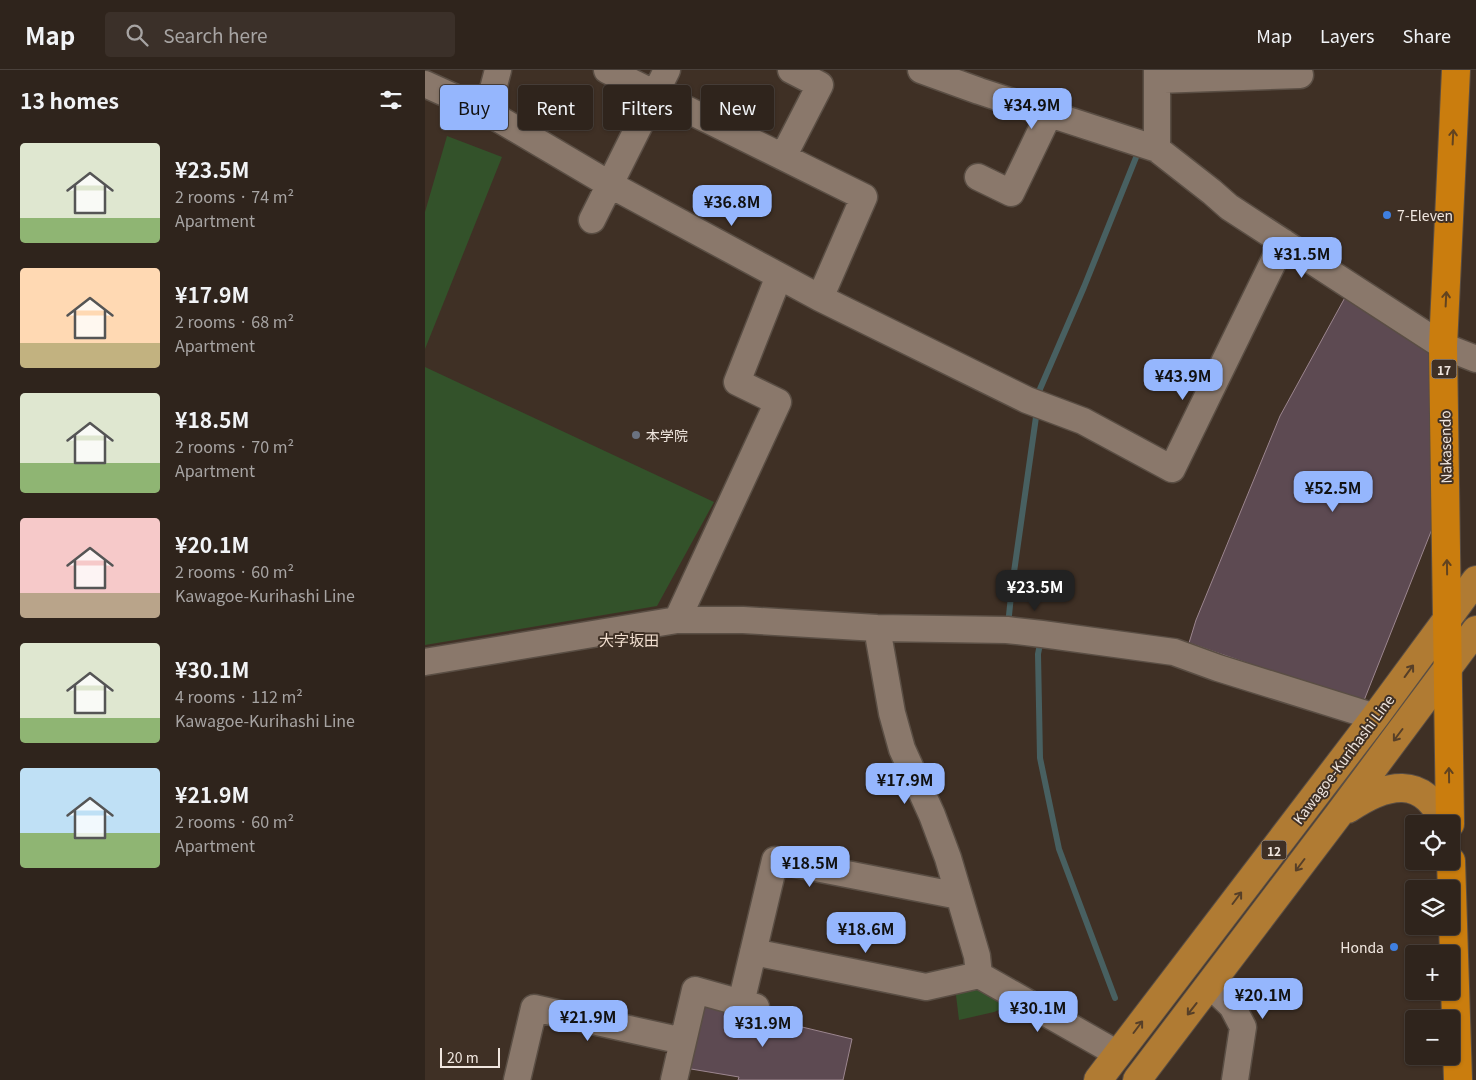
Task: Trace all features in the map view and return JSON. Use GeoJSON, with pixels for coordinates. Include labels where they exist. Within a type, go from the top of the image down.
{"type":"FeatureCollection","features":[{"type":"Feature","properties":{"kind":"highway","name":"Nakasendo"},"geometry":{"type":"LineString","coordinates":[[1450,815],[1443,346],[1456,70]]}},
{"type":"Feature","properties":{"kind":"highway"},"geometry":{"type":"LineString","coordinates":[[1451,870],[1458,1080]]}},
{"type":"Feature","properties":{"kind":"main road","name":"Kawagoe-Kurihashi Line"},"geometry":{"type":"LineString","coordinates":[[1098,1080],[1375,717],[1476,580]]}},
{"type":"Feature","properties":{"kind":"main road","name":"12"},"geometry":{"type":"LineString","coordinates":[[1137,1080],[1476,630]]}},
{"type":"Feature","properties":{"kind":"main road"},"geometry":{"type":"LineString","coordinates":[[1339,814],[1366,797],[1385,789],[1402,787],[1418,791],[1431,801],[1441,815]]}},
{"type":"Feature","properties":{"kind":"street"},"geometry":{"type":"LineString","coordinates":[[494,85],[498,70]]}},
{"type":"Feature","properties":{"kind":"street"},"geometry":{"type":"LineString","coordinates":[[607,70],[637,85]]}},
{"type":"Feature","properties":{"kind":"street"},"geometry":{"type":"LineString","coordinates":[[660,85],[667,70]]}},
{"type":"Feature","properties":{"kind":"street"},"geometry":{"type":"LineString","coordinates":[[783,157],[820,85],[791,70]]}},
{"type":"Feature","properties":{"kind":"street"},"geometry":{"type":"LineString","coordinates":[[921,70],[979,91],[1157,149],[1229,207],[1443,346],[1476,359]]}},
{"type":"Feature","properties":{"kind":"street"},"geometry":{"type":"LineString","coordinates":[[1157,149],[1157,75],[1299,76]]}},
{"type":"Feature","properties":{"kind":"street"},"geometry":{"type":"LineString","coordinates":[[425,84],[440,91]]}},
{"type":"Feature","properties":{"kind":"street"},"geometry":{"type":"LineString","coordinates":[[691,112],[864,197],[820,298]]}},
{"type":"Feature","properties":{"kind":"street"},"geometry":{"type":"LineString","coordinates":[[978,177],[1011,193],[1049,114]]}},
{"type":"Feature","properties":{"kind":"street"},"geometry":{"type":"LineString","coordinates":[[508,124],[609,184],[820,298],[1027,400],[1083,421],[1173,469],[1283,242]]}},
{"type":"Feature","properties":{"kind":"street"},"geometry":{"type":"LineString","coordinates":[[592,220],[637,130]]}},
{"type":"Feature","properties":{"kind":"street"},"geometry":{"type":"LineString","coordinates":[[677,620],[778,402],[737,382],[779,276]]}},
{"type":"Feature","properties":{"kind":"street"},"geometry":{"type":"LineString","coordinates":[[425,662],[677,620],[743,620],[877,628],[1007,630],[1175,652],[1218,668],[1375,717]]}},
{"type":"Feature","properties":{"kind":"street"},"geometry":{"type":"LineString","coordinates":[[877,628],[892,713],[902,749],[933,815],[977,956],[979,975]]}},
{"type":"Feature","properties":{"kind":"street"},"geometry":{"type":"LineString","coordinates":[[674,1080],[695,990],[749,1005],[753,952],[775,860],[959,896]]}},
{"type":"Feature","properties":{"kind":"street"},"geometry":{"type":"LineString","coordinates":[[753,952],[925,987],[979,975],[1118,1054]]}},
{"type":"Feature","properties":{"kind":"street"},"geometry":{"type":"LineString","coordinates":[[1210,985],[1231,1006],[1243,1027],[1235,1080]]}},
{"type":"Feature","properties":{"kind":"street"},"geometry":{"type":"LineString","coordinates":[[517,1080],[534,1008],[683,1042]]}},
{"type":"Feature","properties":{"kind":"green space"},"geometry":{"type":"Polygon","coordinates":[[[447,136],[502,157],[425,349],[425,212],[447,136]]]}},
{"type":"Feature","properties":{"kind":"green space"},"geometry":{"type":"Polygon","coordinates":[[[425,367],[714,502],[657,606],[425,645],[425,367]]]}},
{"type":"Feature","properties":{"kind":"green space"},"geometry":{"type":"Polygon","coordinates":[[[979,975],[1023,1000],[994,1012],[959,1020],[955,987],[979,975]]]}},
{"type":"Feature","properties":{"kind":"building"},"geometry":{"type":"Polygon","coordinates":[[[1348,292],[1435,349],[1436,489],[1432,529],[1363,703],[1189,643],[1196,620],[1280,416],[1348,292]]]}},
{"type":"Feature","properties":{"kind":"building"},"geometry":{"type":"Polygon","coordinates":[[[698,1002],[852,1039],[843,1080],[738,1080],[739,1077],[685,1068],[698,1002]]]}},
{"type":"Feature","properties":{"kind":"waterway"},"geometry":{"type":"LineString","coordinates":[[1039,398],[1040,389],[1084,287],[1139,150]]}},
{"type":"Feature","properties":{"kind":"waterway"},"geometry":{"type":"LineString","coordinates":[[1008,625],[1037,410]]}},
{"type":"Feature","properties":{"kind":"waterway"},"geometry":{"type":"LineString","coordinates":[[1041,639],[1038,654],[1040,758],[1059,849],[1115,998]]}},
{"type":"Feature","properties":{"kind":"place","name":"7-Eleven"},"geometry":{"type":"Point","coordinates":[1387,215]}},
{"type":"Feature","properties":{"kind":"place","name":"本学院"},"geometry":{"type":"Point","coordinates":[636,435]}},
{"type":"Feature","properties":{"kind":"place","name":"Honda"},"geometry":{"type":"Point","coordinates":[1394,947]}},
{"type":"Feature","properties":{"kind":"district","name":"大字坂田"},"geometry":{"type":"Point","coordinates":[629,639]}}]}
